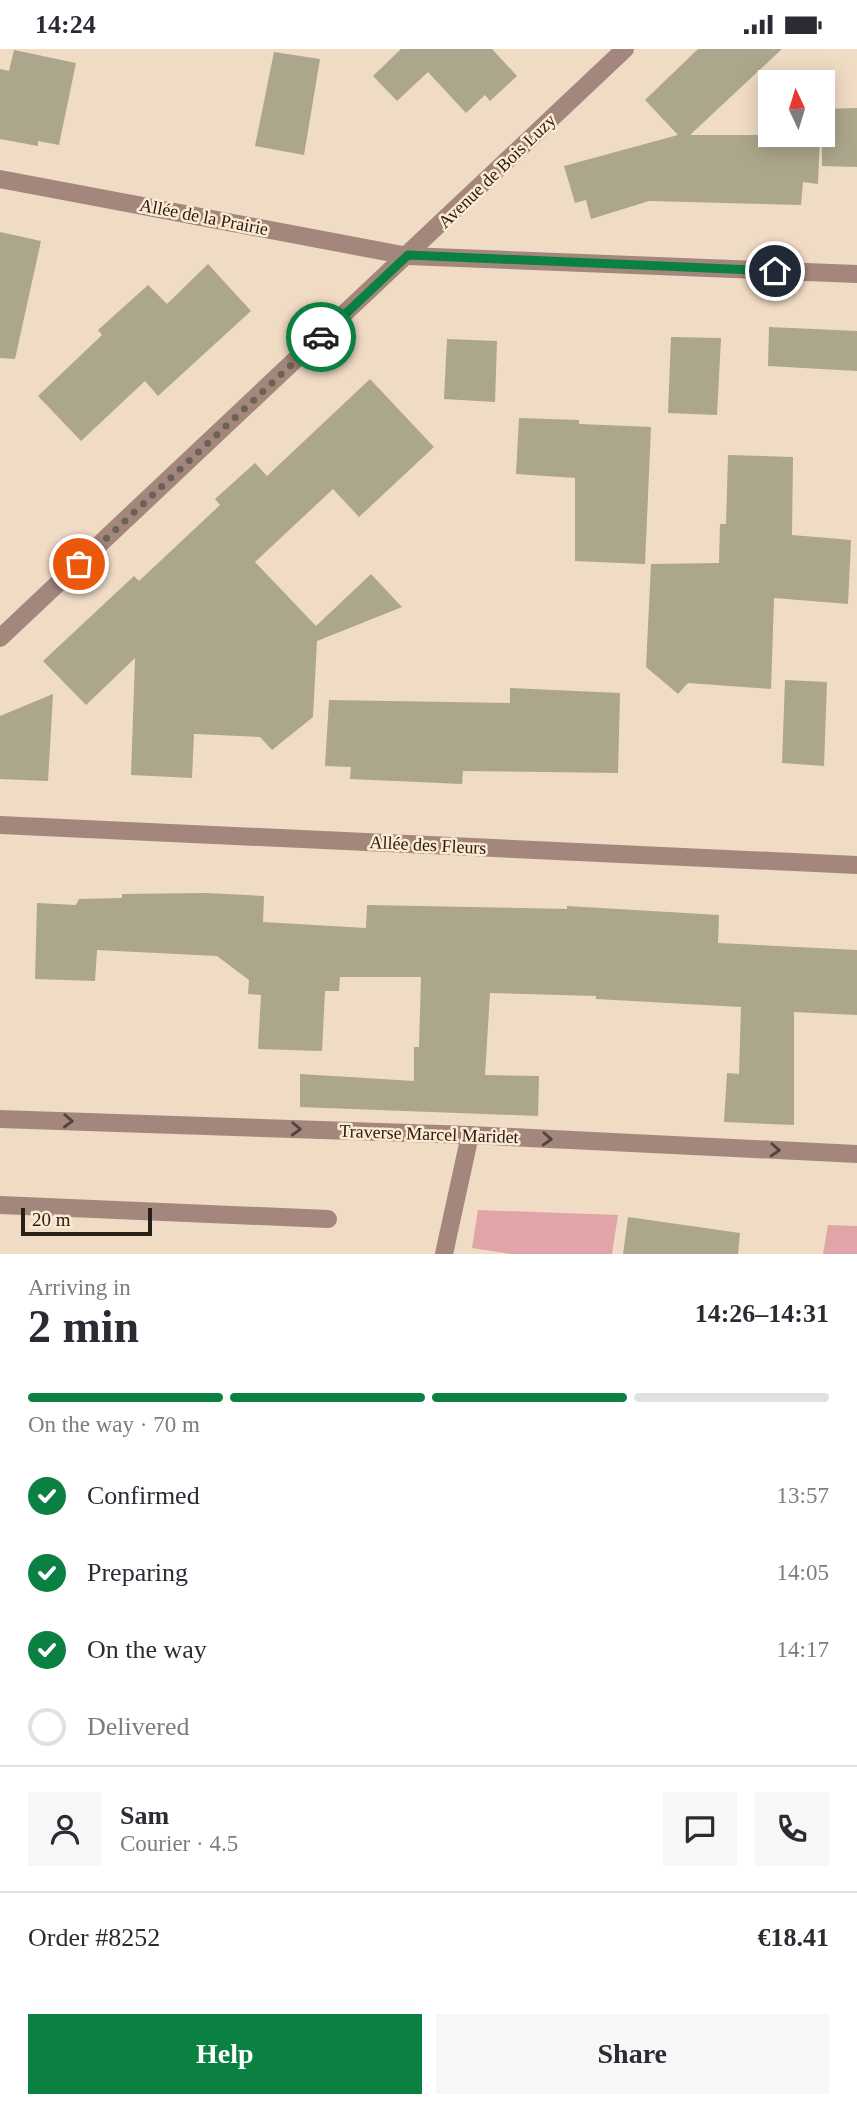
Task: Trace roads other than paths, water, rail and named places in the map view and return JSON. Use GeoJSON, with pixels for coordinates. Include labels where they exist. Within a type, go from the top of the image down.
{"type":"FeatureCollection","features":[{"type":"Feature","properties":{"kind":"street","name":"Avenue de Bois Luzy"},"geometry":{"type":"LineString","coordinates":[[0,638],[625,49]]}},
{"type":"Feature","properties":{"kind":"street","name":"Allée de la Prairie"},"geometry":{"type":"LineString","coordinates":[[0,179],[408,255],[857,274]]}},
{"type":"Feature","properties":{"kind":"street","name":"Allée des Fleurs"},"geometry":{"type":"LineString","coordinates":[[0,825],[857,865]]}},
{"type":"Feature","properties":{"kind":"street","name":"Traverse Marcel Maridet"},"geometry":{"type":"LineString","coordinates":[[0,1119],[470,1135],[857,1154]]}},
{"type":"Feature","properties":{"kind":"street"},"geometry":{"type":"LineString","coordinates":[[444,1254],[470,1135]]}},
{"type":"Feature","properties":{"kind":"street"},"geometry":{"type":"LineString","coordinates":[[0,1205],[328,1219]]}}]}
